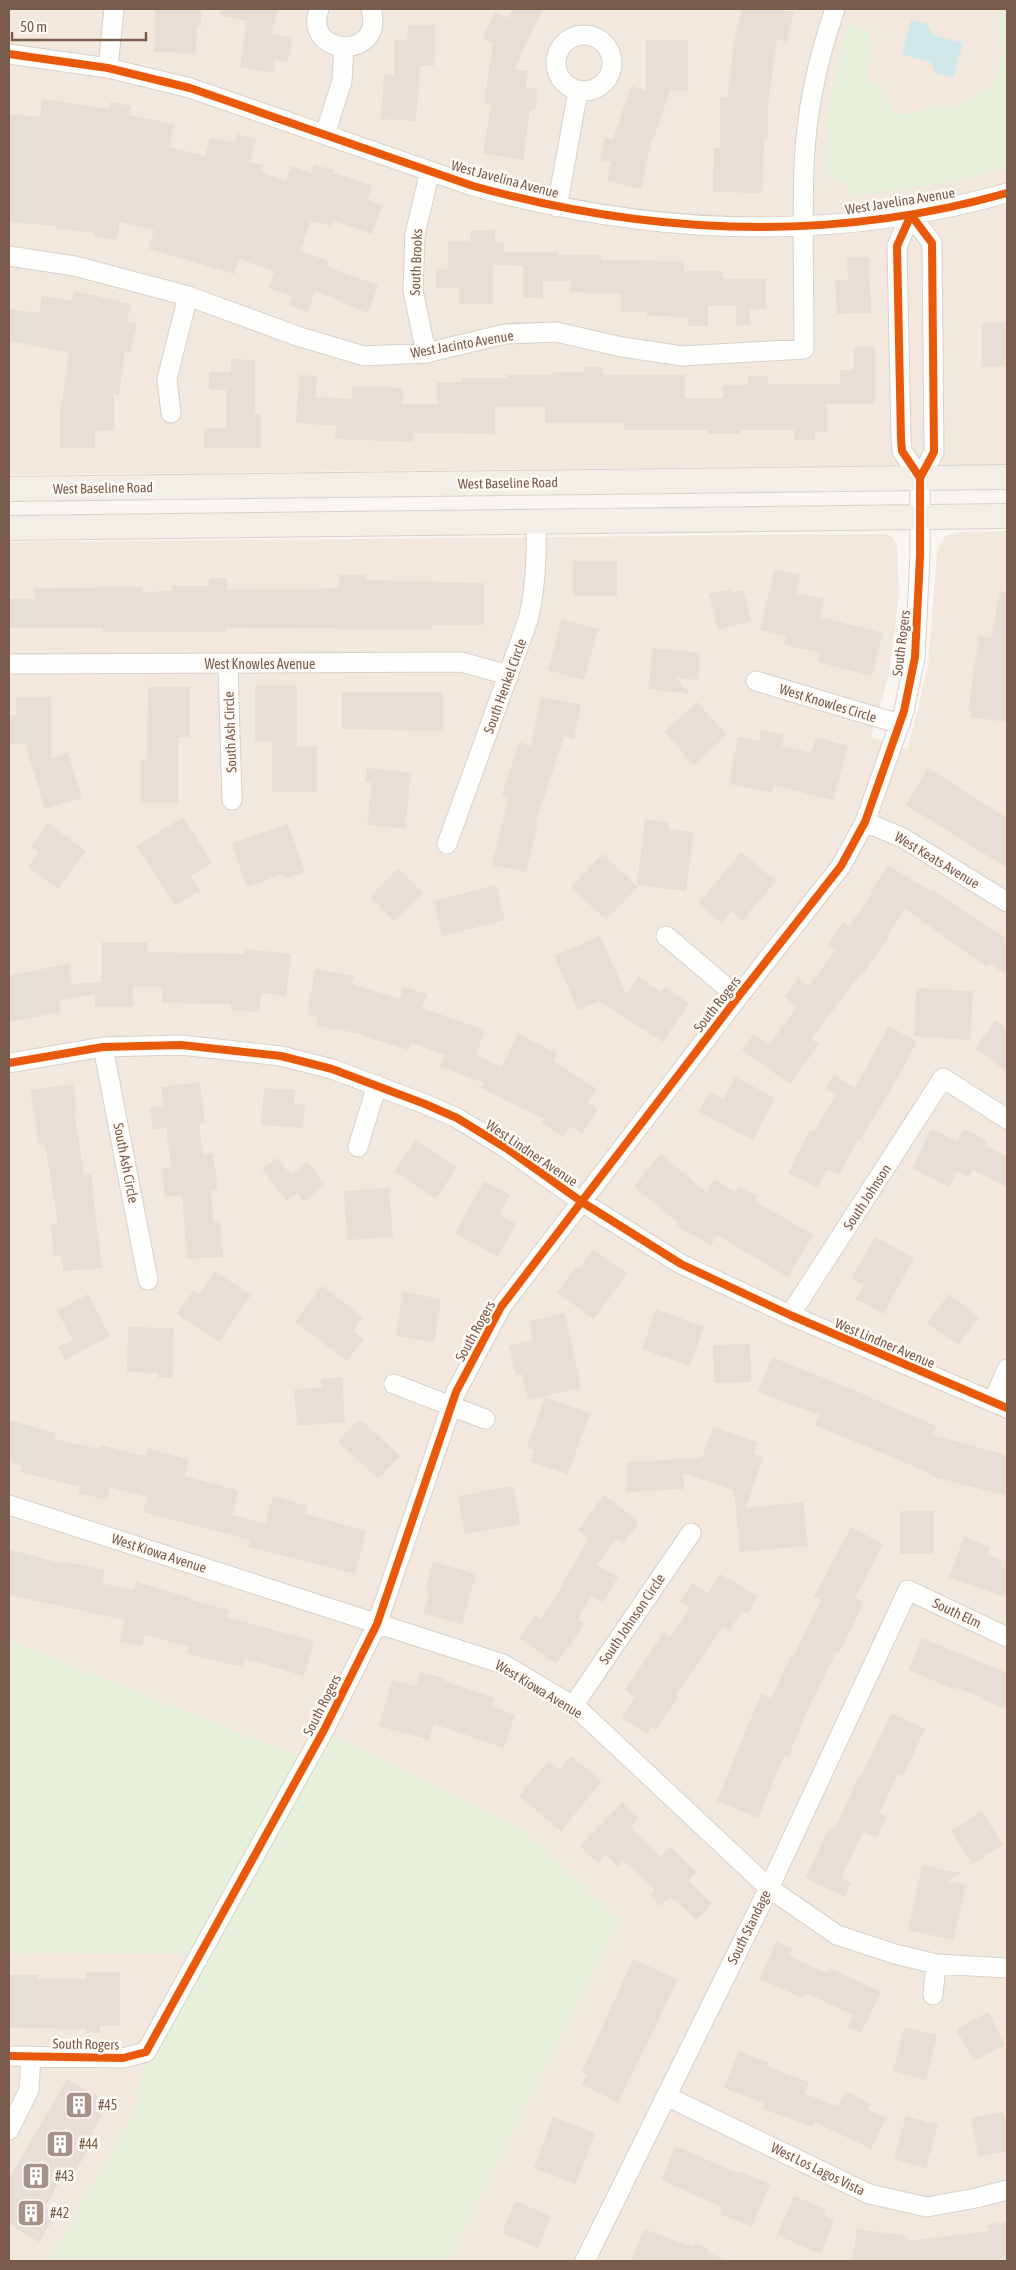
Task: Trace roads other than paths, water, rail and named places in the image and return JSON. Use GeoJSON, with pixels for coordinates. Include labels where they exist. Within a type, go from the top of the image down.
{"type":"FeatureCollection","features":[{"type":"Feature","properties":{"kind":"main road","name":"West Baseline Road"},"geometry":{"type":"LineString","coordinates":[[9,489],[1007,477]]}},
{"type":"Feature","properties":{"kind":"main road"},"geometry":{"type":"LineString","coordinates":[[9,528],[1007,516]]}},
{"type":"Feature","properties":{"kind":"street"},"geometry":{"type":"LineString","coordinates":[[108,68],[114,9]]}},
{"type":"Feature","properties":{"kind":"street"},"geometry":{"type":"LineString","coordinates":[[319,9],[316,20],[323,38],[331,44],[344,47],[357,45],[369,33],[373,16],[370,9]]}},
{"type":"Feature","properties":{"kind":"street"},"geometry":{"type":"LineString","coordinates":[[804,226],[804,164],[810,105],[827,32],[835,9]]}},
{"type":"Feature","properties":{"kind":"street"},"geometry":{"type":"LineString","coordinates":[[325,134],[342,81],[344,47]]}},
{"type":"Feature","properties":{"kind":"street","name":"West Javelina Avenue"},"geometry":{"type":"LineString","coordinates":[[9,54],[108,68],[190,88],[473,186],[557,207],[612,217],[714,227],[804,226],[911,215],[1007,193]]}},
{"type":"Feature","properties":{"kind":"street"},"geometry":{"type":"LineString","coordinates":[[557,207],[578,91]]}},
{"type":"Feature","properties":{"kind":"street","name":"South Brooks"},"geometry":{"type":"LineString","coordinates":[[426,353],[413,290],[415,234],[430,170]]}},
{"type":"Feature","properties":{"kind":"street"},"geometry":{"type":"LineString","coordinates":[[911,215],[897,246],[901,439],[902,451],[920,478]]}},
{"type":"Feature","properties":{"kind":"street","name":"South Rogers"},"geometry":{"type":"LineString","coordinates":[[9,2056],[123,2058],[146,2052],[324,1730],[377,1624],[456,1392],[501,1307],[738,997],[841,866],[865,822],[900,724],[914,656],[920,566],[920,478],[934,452],[932,243],[911,215]]}},
{"type":"Feature","properties":{"kind":"street","name":"West Jacinto Avenue"},"geometry":{"type":"LineString","coordinates":[[9,256],[75,266],[188,296],[297,336],[364,356],[426,353],[504,334],[556,332],[622,347],[682,356],[804,349],[804,226]]}},
{"type":"Feature","properties":{"kind":"street"},"geometry":{"type":"LineString","coordinates":[[171,413],[167,379],[188,296]]}},
{"type":"Feature","properties":{"kind":"street","name":"South Henkel Circle"},"geometry":{"type":"LineString","coordinates":[[447,844],[509,675],[534,598],[537,570],[536,522]]}},
{"type":"Feature","properties":{"kind":"street","name":"West Knowles Avenue"},"geometry":{"type":"LineString","coordinates":[[9,664],[461,662],[509,675]]}},
{"type":"Feature","properties":{"kind":"street","name":"South Ash Circle"},"geometry":{"type":"LineString","coordinates":[[228,664],[232,800]]}},
{"type":"Feature","properties":{"kind":"street","name":"West Knowles Circle"},"geometry":{"type":"LineString","coordinates":[[756,681],[900,724]]}},
{"type":"Feature","properties":{"kind":"street","name":"West Keats Avenue"},"geometry":{"type":"LineString","coordinates":[[865,822],[903,838],[1007,902]]}},
{"type":"Feature","properties":{"kind":"street"},"geometry":{"type":"LineString","coordinates":[[666,936],[738,997]]}},
{"type":"Feature","properties":{"kind":"street","name":"West Lindner Avenue"},"geometry":{"type":"LineString","coordinates":[[9,1063],[103,1047],[181,1045],[281,1056],[332,1069],[457,1118],[506,1148],[582,1202],[681,1264],[790,1315],[1000,1405]]}},
{"type":"Feature","properties":{"kind":"street","name":"South Ash Circle"},"geometry":{"type":"LineString","coordinates":[[103,1047],[148,1280]]}},
{"type":"Feature","properties":{"kind":"street","name":"South Johnson"},"geometry":{"type":"LineString","coordinates":[[790,1315],[943,1078],[1007,1119]]}},
{"type":"Feature","properties":{"kind":"street"},"geometry":{"type":"LineString","coordinates":[[358,1147],[377,1086]]}},
{"type":"Feature","properties":{"kind":"street"},"geometry":{"type":"LineString","coordinates":[[1000,1405],[1007,1369]]}},
{"type":"Feature","properties":{"kind":"street"},"geometry":{"type":"LineString","coordinates":[[394,1384],[452,1405],[485,1420]]}},
{"type":"Feature","properties":{"kind":"street","name":"West Kiowa Avenue"},"geometry":{"type":"LineString","coordinates":[[9,1504],[503,1664],[573,1706],[768,1888],[837,1935],[895,1954],[936,1964],[1007,1968]]}},
{"type":"Feature","properties":{"kind":"street","name":"South Johnson Circle"},"geometry":{"type":"LineString","coordinates":[[573,1706],[691,1533]]}},
{"type":"Feature","properties":{"kind":"street","name":"South Elm"},"geometry":{"type":"LineString","coordinates":[[908,1590],[1007,1637]]}},
{"type":"Feature","properties":{"kind":"street","name":"South Standage"},"geometry":{"type":"LineString","coordinates":[[585,2261],[768,1888],[908,1590]]}},
{"type":"Feature","properties":{"kind":"street"},"geometry":{"type":"LineString","coordinates":[[933,1995],[936,1964]]}},
{"type":"Feature","properties":{"kind":"street"},"geometry":{"type":"LineString","coordinates":[[9,2130],[29,2090],[31,2056]]}},
{"type":"Feature","properties":{"kind":"street","name":"West Los Lagos Vista"},"geometry":{"type":"LineString","coordinates":[[666,2096],[869,2194],[927,2207],[1007,2190]]}},
{"type":"Feature","properties":{"kind":"water"},"geometry":{"type":"Polygon","coordinates":[[[911,20],[927,24],[932,35],[963,43],[953,78],[936,73],[930,62],[902,54],[911,20]]]}},
{"type":"Feature","properties":{"kind":"place","name":"#45"},"geometry":{"type":"Point","coordinates":[79,2105]}},
{"type":"Feature","properties":{"kind":"place","name":"#44"},"geometry":{"type":"Point","coordinates":[60,2144]}},
{"type":"Feature","properties":{"kind":"place","name":"#43"},"geometry":{"type":"Point","coordinates":[36,2176]}},
{"type":"Feature","properties":{"kind":"place","name":"#42"},"geometry":{"type":"Point","coordinates":[31,2213]}}]}
